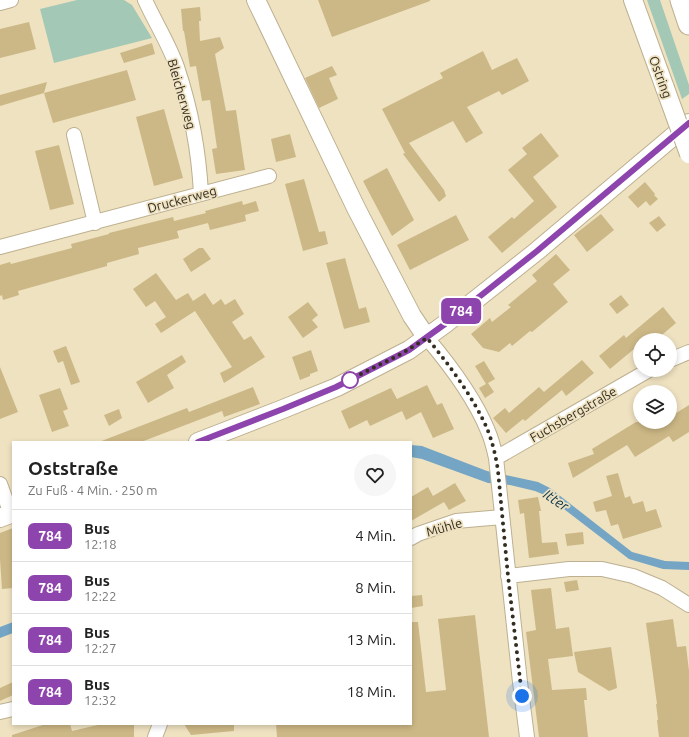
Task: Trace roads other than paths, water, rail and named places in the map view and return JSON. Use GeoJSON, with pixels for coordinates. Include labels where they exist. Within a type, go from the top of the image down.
{"type":"FeatureCollection","features":[{"type":"Feature","properties":{"kind":"highway"},"geometry":{"type":"LineString","coordinates":[[680,0],[689,24]]}},
{"type":"Feature","properties":{"kind":"main road"},"geometry":{"type":"LineString","coordinates":[[256,0],[356,208],[412,316],[427,338]]}},
{"type":"Feature","properties":{"kind":"main road","name":"Ostring"},"geometry":{"type":"LineString","coordinates":[[633,0],[689,154]]}},
{"type":"Feature","properties":{"kind":"main road"},"geometry":{"type":"LineString","coordinates":[[201,441],[336,387],[401,354],[427,338],[537,251],[689,123]]}},
{"type":"Feature","properties":{"kind":"street"},"geometry":{"type":"LineString","coordinates":[[0,3],[11,0]]}},
{"type":"Feature","properties":{"kind":"street","name":"Bleicherweg"},"geometry":{"type":"LineString","coordinates":[[145,0],[176,67],[191,120],[200,170],[201,194]]}},
{"type":"Feature","properties":{"kind":"street"},"geometry":{"type":"LineString","coordinates":[[74,135],[95,223]]}},
{"type":"Feature","properties":{"kind":"street","name":"Druckerweg"},"geometry":{"type":"LineString","coordinates":[[0,247],[269,176]]}},
{"type":"Feature","properties":{"kind":"street"},"geometry":{"type":"LineString","coordinates":[[427,338],[443,359],[481,416],[489,432],[497,464],[508,576],[527,737]]}},
{"type":"Feature","properties":{"kind":"street"},"geometry":{"type":"LineString","coordinates":[[677,357],[689,352]]}},
{"type":"Feature","properties":{"kind":"street","name":"Fuchsbergstraße"},"geometry":{"type":"LineString","coordinates":[[497,464],[639,377]]}},
{"type":"Feature","properties":{"kind":"street"},"geometry":{"type":"LineString","coordinates":[[0,484],[8,515]]}},
{"type":"Feature","properties":{"kind":"street","name":"Mühle"},"geometry":{"type":"LineString","coordinates":[[412,537],[456,521],[502,517]]}},
{"type":"Feature","properties":{"kind":"street"},"geometry":{"type":"LineString","coordinates":[[508,576],[569,568],[602,569],[633,576],[662,588],[689,605]]}},
{"type":"Feature","properties":{"kind":"street"},"geometry":{"type":"LineString","coordinates":[[0,712],[12,709]]}},
{"type":"Feature","properties":{"kind":"street"},"geometry":{"type":"LineString","coordinates":[[155,737],[160,725]]}},
{"type":"Feature","properties":{"kind":"water","name":"Itter"},"geometry":{"type":"Polygon","coordinates":[[[412,445],[422,446],[487,471],[538,482],[550,488],[632,552],[665,561],[689,562],[689,570],[663,569],[629,559],[547,496],[535,491],[510,485],[488,483],[422,459],[412,457],[412,445]]]}},
{"type":"Feature","properties":{"kind":"water"},"geometry":{"type":"Polygon","coordinates":[[[12,622],[12,633],[0,638],[0,627],[12,622]]]}}]}
